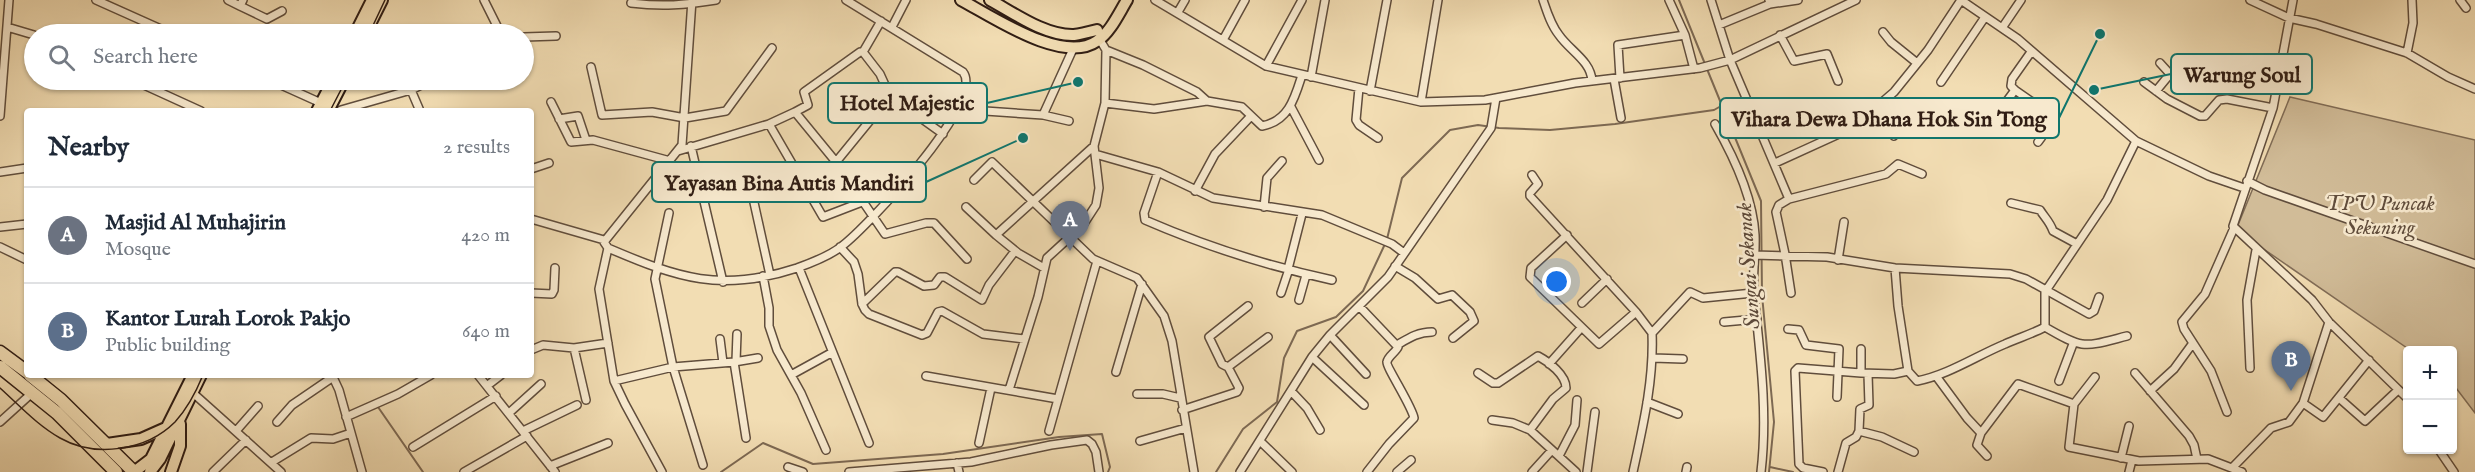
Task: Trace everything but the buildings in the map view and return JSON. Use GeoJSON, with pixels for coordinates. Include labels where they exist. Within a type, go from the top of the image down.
{"type":"FeatureCollection","features":[{"type":"Feature","properties":{"kind":"highway"},"geometry":{"type":"LineString","coordinates":[[0,352],[24,370]]}},
{"type":"Feature","properties":{"kind":"highway"},"geometry":{"type":"LineString","coordinates":[[0,367],[57,413],[116,472]]}},
{"type":"Feature","properties":{"kind":"highway"},"geometry":{"type":"LineString","coordinates":[[34,378],[61,400],[134,472]]}},
{"type":"Feature","properties":{"kind":"main road"},"geometry":{"type":"LineString","coordinates":[[360,24],[372,0]]}},
{"type":"Feature","properties":{"kind":"main road"},"geometry":{"type":"LineString","coordinates":[[370,24],[382,0]]}},
{"type":"Feature","properties":{"kind":"main road"},"geometry":{"type":"LineString","coordinates":[[961,0],[1037,39],[1073,49],[1090,46],[1127,0]]}},
{"type":"Feature","properties":{"kind":"main road"},"geometry":{"type":"LineString","coordinates":[[990,0],[1037,25],[1072,35],[1099,35]]}},
{"type":"Feature","properties":{"kind":"main road"},"geometry":{"type":"LineString","coordinates":[[1099,35],[1120,0]]}},
{"type":"Feature","properties":{"kind":"main road"},"geometry":{"type":"LineString","coordinates":[[322,108],[329,90]]}},
{"type":"Feature","properties":{"kind":"main road"},"geometry":{"type":"LineString","coordinates":[[322,108],[339,90]]}},
{"type":"Feature","properties":{"kind":"main road"},"geometry":{"type":"LineString","coordinates":[[134,472],[151,459],[192,378]]}},
{"type":"Feature","properties":{"kind":"main road"},"geometry":{"type":"LineString","coordinates":[[150,472],[160,459],[200,378]]}},
{"type":"Feature","properties":{"kind":"main road"},"geometry":{"type":"LineString","coordinates":[[171,472],[180,446],[180,420]]}},
{"type":"Feature","properties":{"kind":"main road"},"geometry":{"type":"LineString","coordinates":[[107,444],[141,438],[168,427]]}},
{"type":"Feature","properties":{"kind":"street"},"geometry":{"type":"LineString","coordinates":[[0,116],[9,0]]}},
{"type":"Feature","properties":{"kind":"street"},"geometry":{"type":"LineString","coordinates":[[96,0],[150,24]]}},
{"type":"Feature","properties":{"kind":"street"},"geometry":{"type":"LineString","coordinates":[[228,0],[242,3],[267,19],[282,11]]}},
{"type":"Feature","properties":{"kind":"street"},"geometry":{"type":"LineString","coordinates":[[484,0],[496,24]]}},
{"type":"Feature","properties":{"kind":"street"},"geometry":{"type":"LineString","coordinates":[[631,3],[659,7],[716,0]]}},
{"type":"Feature","properties":{"kind":"street"},"geometry":{"type":"LineString","coordinates":[[604,240],[608,248],[657,270],[677,276],[723,282],[799,268],[840,247],[873,218],[943,134],[967,81],[963,72],[846,0]]}},
{"type":"Feature","properties":{"kind":"street"},"geometry":{"type":"LineString","coordinates":[[892,27],[906,0]]}},
{"type":"Feature","properties":{"kind":"street"},"geometry":{"type":"LineString","coordinates":[[1155,0],[1266,66],[1421,102],[1496,98],[1592,81],[1696,69],[1730,60],[1856,0]]}},
{"type":"Feature","properties":{"kind":"street"},"geometry":{"type":"LineString","coordinates":[[1178,12],[1185,0]]}},
{"type":"Feature","properties":{"kind":"street"},"geometry":{"type":"LineString","coordinates":[[1223,40],[1245,0]]}},
{"type":"Feature","properties":{"kind":"street"},"geometry":{"type":"LineString","coordinates":[[1266,66],[1302,0]]}},
{"type":"Feature","properties":{"kind":"street"},"geometry":{"type":"LineString","coordinates":[[1311,77],[1325,0]]}},
{"type":"Feature","properties":{"kind":"street"},"geometry":{"type":"LineString","coordinates":[[1370,91],[1387,0]]}},
{"type":"Feature","properties":{"kind":"street"},"geometry":{"type":"LineString","coordinates":[[1421,102],[1438,0]]}},
{"type":"Feature","properties":{"kind":"street"},"geometry":{"type":"LineString","coordinates":[[1543,0],[1547,15],[1559,35],[1586,65],[1591,73],[1592,81]]}},
{"type":"Feature","properties":{"kind":"street"},"geometry":{"type":"LineString","coordinates":[[1668,0],[1685,35],[1696,69]]}},
{"type":"Feature","properties":{"kind":"street"},"geometry":{"type":"LineString","coordinates":[[1711,0],[1730,60],[1789,199]]}},
{"type":"Feature","properties":{"kind":"street"},"geometry":{"type":"LineString","coordinates":[[1719,25],[1769,2],[1798,0]]}},
{"type":"Feature","properties":{"kind":"street"},"geometry":{"type":"LineString","coordinates":[[1775,163],[1852,128],[1875,109],[1894,92],[1917,63],[1961,0],[2018,39],[2136,141],[2209,176],[2275,193],[2475,264]]}},
{"type":"Feature","properties":{"kind":"street"},"geometry":{"type":"LineString","coordinates":[[2002,28],[2021,0]]}},
{"type":"Feature","properties":{"kind":"street"},"geometry":{"type":"LineString","coordinates":[[2250,0],[2289,18],[2316,24],[2408,53],[2448,77],[2475,89]]}},
{"type":"Feature","properties":{"kind":"street"},"geometry":{"type":"LineString","coordinates":[[2227,412],[2211,371],[2183,327],[2182,320],[2205,294],[2233,225],[2279,87],[2293,0]]}},
{"type":"Feature","properties":{"kind":"street"},"geometry":{"type":"LineString","coordinates":[[2408,53],[2413,23],[2412,0]]}},
{"type":"Feature","properties":{"kind":"street"},"geometry":{"type":"LineString","coordinates":[[2460,0],[2466,8]]}},
{"type":"Feature","properties":{"kind":"street"},"geometry":{"type":"LineString","coordinates":[[604,240],[678,151],[683,141],[693,2]]}},
{"type":"Feature","properties":{"kind":"street"},"geometry":{"type":"LineString","coordinates":[[1941,82],[1985,17]]}},
{"type":"Feature","properties":{"kind":"street"},"geometry":{"type":"LineString","coordinates":[[678,151],[769,124],[808,105],[804,92],[863,52],[881,21]]}},
{"type":"Feature","properties":{"kind":"street"},"geometry":{"type":"LineString","coordinates":[[7,27],[24,32]]}},
{"type":"Feature","properties":{"kind":"street"},"geometry":{"type":"LineString","coordinates":[[1883,32],[1891,42],[1917,63]]}},
{"type":"Feature","properties":{"kind":"street"},"geometry":{"type":"LineString","coordinates":[[1009,390],[1038,297],[1044,268],[1051,254],[1083,225],[1096,204],[1099,188],[1094,150],[1105,103],[1106,50],[1099,35]]}},
{"type":"Feature","properties":{"kind":"street"},"geometry":{"type":"LineString","coordinates":[[1621,118],[1617,79],[1618,45],[1685,35]]}},
{"type":"Feature","properties":{"kind":"street"},"geometry":{"type":"LineString","coordinates":[[1780,35],[1794,61],[1827,54],[1838,81]]}},
{"type":"Feature","properties":{"kind":"street"},"geometry":{"type":"LineString","coordinates":[[534,37],[556,36]]}},
{"type":"Feature","properties":{"kind":"street"},"geometry":{"type":"LineString","coordinates":[[591,67],[602,115],[651,112],[685,118],[726,111],[772,48]]}},
{"type":"Feature","properties":{"kind":"street"},"geometry":{"type":"LineString","coordinates":[[1043,115],[1073,49]]}},
{"type":"Feature","properties":{"kind":"street"},"geometry":{"type":"LineString","coordinates":[[1106,50],[1143,64],[1197,92],[1207,100]]}},
{"type":"Feature","properties":{"kind":"street"},"geometry":{"type":"LineString","coordinates":[[863,52],[880,74],[890,96],[943,134]]}},
{"type":"Feature","properties":{"kind":"street"},"geometry":{"type":"LineString","coordinates":[[2031,52],[2012,79],[2011,86],[2048,113],[2045,133],[2038,142]]}},
{"type":"Feature","properties":{"kind":"street"},"geometry":{"type":"LineString","coordinates":[[2156,91],[2170,74],[2160,63]]}},
{"type":"Feature","properties":{"kind":"street"},"geometry":{"type":"LineString","coordinates":[[1105,103],[1154,110],[1207,100],[1238,105],[1260,125],[1267,125],[1291,107],[1302,75]]}},
{"type":"Feature","properties":{"kind":"street"},"geometry":{"type":"LineString","coordinates":[[2144,81],[2156,91],[2200,116],[2205,116],[2218,100],[2227,99],[2273,108]]}},
{"type":"Feature","properties":{"kind":"street"},"geometry":{"type":"LineString","coordinates":[[1359,88],[1356,120],[1359,125],[1378,138]]}},
{"type":"Feature","properties":{"kind":"street"},"geometry":{"type":"LineString","coordinates":[[155,90],[194,108]]}},
{"type":"Feature","properties":{"kind":"street"},"geometry":{"type":"LineString","coordinates":[[289,90],[322,108]]}},
{"type":"Feature","properties":{"kind":"street"},"geometry":{"type":"LineString","coordinates":[[348,108],[411,90],[419,108]]}},
{"type":"Feature","properties":{"kind":"street"},"geometry":{"type":"LineString","coordinates":[[1984,132],[2014,90]]}},
{"type":"Feature","properties":{"kind":"street"},"geometry":{"type":"LineString","coordinates":[[336,95],[340,108]]}},
{"type":"Feature","properties":{"kind":"street"},"geometry":{"type":"LineString","coordinates":[[836,162],[890,96]]}},
{"type":"Feature","properties":{"kind":"street"},"geometry":{"type":"LineString","coordinates":[[1240,472],[1312,357],[1330,335],[1388,278],[1491,128],[1495,119],[1496,98]]}},
{"type":"Feature","properties":{"kind":"street"},"geometry":{"type":"LineString","coordinates":[[551,102],[571,142],[593,140],[670,161]]}},
{"type":"Feature","properties":{"kind":"street"},"geometry":{"type":"LineString","coordinates":[[1985,104],[1998,113]]}},
{"type":"Feature","properties":{"kind":"street"},"geometry":{"type":"LineString","coordinates":[[1291,107],[1319,160]]}},
{"type":"Feature","properties":{"kind":"street"},"geometry":{"type":"LineString","coordinates":[[956,109],[1043,115],[1069,121]]}},
{"type":"Feature","properties":{"kind":"street"},"geometry":{"type":"LineString","coordinates":[[1875,109],[1894,136]]}},
{"type":"Feature","properties":{"kind":"street"},"geometry":{"type":"LineString","coordinates":[[795,112],[836,162],[884,232],[888,235],[926,223],[934,223],[967,259]]}},
{"type":"Feature","properties":{"kind":"street"},"geometry":{"type":"LineString","coordinates":[[559,119],[578,116],[586,140]]}},
{"type":"Feature","properties":{"kind":"street"},"geometry":{"type":"LineString","coordinates":[[1195,191],[1215,154],[1251,116]]}},
{"type":"Feature","properties":{"kind":"street"},"geometry":{"type":"LineString","coordinates":[[769,124],[823,218],[862,202]]}},
{"type":"Feature","properties":{"kind":"street"},"geometry":{"type":"LineString","coordinates":[[1715,124],[1736,161],[1749,203],[1755,235],[1753,293],[1766,434],[1761,472]]}},
{"type":"Feature","properties":{"kind":"street"},"geometry":{"type":"LineString","coordinates":[[2045,327],[2045,292],[2107,200],[2136,141]]}},
{"type":"Feature","properties":{"kind":"street"},"geometry":{"type":"LineString","coordinates":[[691,146],[723,282]]}},
{"type":"Feature","properties":{"kind":"street"},"geometry":{"type":"LineString","coordinates":[[1094,150],[1158,172],[1213,198],[1302,214],[1322,215],[1392,244],[1404,253]]}},
{"type":"Feature","properties":{"kind":"street"},"geometry":{"type":"LineString","coordinates":[[996,235],[1094,150]]}},
{"type":"Feature","properties":{"kind":"street"},"geometry":{"type":"LineString","coordinates":[[1264,207],[1267,178],[1282,161]]}},
{"type":"Feature","properties":{"kind":"street"},"geometry":{"type":"LineString","coordinates":[[974,180],[992,162],[1097,261],[1137,278],[1142,284],[1164,316],[1172,341],[1194,472]]}},
{"type":"Feature","properties":{"kind":"street"},"geometry":{"type":"LineString","coordinates":[[534,168],[549,163]]}},
{"type":"Feature","properties":{"kind":"street"},"geometry":{"type":"LineString","coordinates":[[1791,292],[1776,212],[1779,204],[1789,199],[1886,174],[1898,164],[1922,174]]}},
{"type":"Feature","properties":{"kind":"street"},"geometry":{"type":"LineString","coordinates":[[0,172],[24,168]]}},
{"type":"Feature","properties":{"kind":"street"},"geometry":{"type":"LineString","coordinates":[[1158,172],[1144,213],[1145,220],[1192,240],[1332,280]]}},
{"type":"Feature","properties":{"kind":"street"},"geometry":{"type":"LineString","coordinates":[[1532,175],[1538,184],[1530,196],[1607,279],[1652,333],[1653,358],[1647,402],[1632,472]]}},
{"type":"Feature","properties":{"kind":"street"},"geometry":{"type":"LineString","coordinates":[[753,198],[767,275],[769,326],[777,350],[826,450]]}},
{"type":"Feature","properties":{"kind":"street"},"geometry":{"type":"LineString","coordinates":[[2011,203],[2040,210],[2053,231],[2077,244]]}},
{"type":"Feature","properties":{"kind":"street"},"geometry":{"type":"LineString","coordinates":[[966,207],[1015,251],[1044,268]]}},
{"type":"Feature","properties":{"kind":"street"},"geometry":{"type":"LineString","coordinates":[[669,213],[655,279],[673,367],[704,465]]}},
{"type":"Feature","properties":{"kind":"street"},"geometry":{"type":"LineString","coordinates":[[1281,293],[1302,214]]}},
{"type":"Feature","properties":{"kind":"street"},"geometry":{"type":"LineString","coordinates":[[534,220],[604,240]]}},
{"type":"Feature","properties":{"kind":"street"},"geometry":{"type":"LineString","coordinates":[[1838,260],[1844,222]]}},
{"type":"Feature","properties":{"kind":"street"},"geometry":{"type":"LineString","coordinates":[[0,227],[24,224]]}},
{"type":"Feature","properties":{"kind":"street"},"geometry":{"type":"LineString","coordinates":[[2233,225],[2256,250],[2312,300],[2329,322],[2403,394]]}},
{"type":"Feature","properties":{"kind":"street"},"geometry":{"type":"LineString","coordinates":[[1567,235],[1531,268],[1530,277],[1581,328],[1601,344],[1636,312]]}},
{"type":"Feature","properties":{"kind":"street"},"geometry":{"type":"LineString","coordinates":[[0,247],[24,259]]}},
{"type":"Feature","properties":{"kind":"street"},"geometry":{"type":"LineString","coordinates":[[840,247],[854,262],[862,304],[869,314],[922,335],[927,333],[938,312],[942,311],[983,334],[1024,339]]}},
{"type":"Feature","properties":{"kind":"street"},"geometry":{"type":"LineString","coordinates":[[608,248],[599,289],[614,381],[624,404],[662,472]]}},
{"type":"Feature","properties":{"kind":"street"},"geometry":{"type":"LineString","coordinates":[[2250,368],[2247,300],[2256,250]]}},
{"type":"Feature","properties":{"kind":"street"},"geometry":{"type":"LineString","coordinates":[[862,304],[895,272],[924,286],[934,285],[940,277],[945,277],[982,300],[989,285],[1015,251]]}},
{"type":"Feature","properties":{"kind":"street"},"geometry":{"type":"LineString","coordinates":[[1755,255],[1785,254],[1895,268],[2010,274],[2026,279],[2045,292],[2089,314],[2094,311],[2099,297]]}},
{"type":"Feature","properties":{"kind":"street"},"geometry":{"type":"LineString","coordinates":[[1048,431],[1097,261]]}},
{"type":"Feature","properties":{"kind":"street"},"geometry":{"type":"LineString","coordinates":[[1395,266],[1415,278],[1438,299],[1450,295],[1470,312],[1474,321],[1453,338]]}},
{"type":"Feature","properties":{"kind":"street"},"geometry":{"type":"LineString","coordinates":[[534,293],[552,294],[555,268]]}},
{"type":"Feature","properties":{"kind":"street"},"geometry":{"type":"LineString","coordinates":[[799,268],[831,353],[850,391],[869,443]]}},
{"type":"Feature","properties":{"kind":"street"},"geometry":{"type":"LineString","coordinates":[[1895,268],[1908,371],[1918,381],[2045,327]]}},
{"type":"Feature","properties":{"kind":"street"},"geometry":{"type":"LineString","coordinates":[[1299,300],[1306,274]]}},
{"type":"Feature","properties":{"kind":"street"},"geometry":{"type":"LineString","coordinates":[[1582,303],[1607,279]]}},
{"type":"Feature","properties":{"kind":"street"},"geometry":{"type":"LineString","coordinates":[[1116,372],[1142,284]]}},
{"type":"Feature","properties":{"kind":"street"},"geometry":{"type":"LineString","coordinates":[[1652,333],[1690,292],[1704,298],[1753,293]]}},
{"type":"Feature","properties":{"kind":"street"},"geometry":{"type":"LineString","coordinates":[[1182,410],[1238,392],[1239,388],[1228,367],[1222,364],[1209,337],[1248,306]]}},
{"type":"Feature","properties":{"kind":"street"},"geometry":{"type":"LineString","coordinates":[[1359,306],[1397,345]]}},
{"type":"Feature","properties":{"kind":"street"},"geometry":{"type":"LineString","coordinates":[[1724,322],[1757,319]]}},
{"type":"Feature","properties":{"kind":"street"},"geometry":{"type":"LineString","coordinates":[[2233,467],[2271,428],[2289,422],[2303,403],[2329,322]]}},
{"type":"Feature","properties":{"kind":"street"},"geometry":{"type":"LineString","coordinates":[[2045,327],[2073,344],[2091,346],[2127,336]]}},
{"type":"Feature","properties":{"kind":"street"},"geometry":{"type":"LineString","coordinates":[[1550,364],[1581,328]]}},
{"type":"Feature","properties":{"kind":"street"},"geometry":{"type":"LineString","coordinates":[[1788,329],[1799,330],[1806,345],[1839,349],[1837,397]]}},
{"type":"Feature","properties":{"kind":"street"},"geometry":{"type":"LineString","coordinates":[[1367,472],[1389,444],[1414,422],[1413,413],[1387,366],[1389,358],[1398,348],[1397,345],[1410,336],[1432,332]]}},
{"type":"Feature","properties":{"kind":"street"},"geometry":{"type":"LineString","coordinates":[[737,334],[735,362],[746,438]]}},
{"type":"Feature","properties":{"kind":"street"},"geometry":{"type":"LineString","coordinates":[[1330,335],[1366,374]]}},
{"type":"Feature","properties":{"kind":"street"},"geometry":{"type":"LineString","coordinates":[[1228,367],[1268,337]]}},
{"type":"Feature","properties":{"kind":"street"},"geometry":{"type":"LineString","coordinates":[[720,339],[723,363]]}},
{"type":"Feature","properties":{"kind":"street"},"geometry":{"type":"LineString","coordinates":[[534,349],[543,345],[574,348],[608,343]]}},
{"type":"Feature","properties":{"kind":"street"},"geometry":{"type":"LineString","coordinates":[[2150,391],[2174,369],[2193,343]]}},
{"type":"Feature","properties":{"kind":"street"},"geometry":{"type":"LineString","coordinates":[[2059,381],[2073,344]]}},
{"type":"Feature","properties":{"kind":"street"},"geometry":{"type":"LineString","coordinates":[[574,348],[586,400]]}},
{"type":"Feature","properties":{"kind":"street"},"geometry":{"type":"LineString","coordinates":[[1839,472],[1845,444],[1856,437],[1859,431],[1860,409],[1869,405],[1861,349]]}},
{"type":"Feature","properties":{"kind":"street"},"geometry":{"type":"LineString","coordinates":[[791,375],[831,353]]}},
{"type":"Feature","properties":{"kind":"street"},"geometry":{"type":"LineString","coordinates":[[1478,373],[1495,383],[1538,356],[1550,364],[1567,385],[1545,408],[1530,430]]}},
{"type":"Feature","properties":{"kind":"street"},"geometry":{"type":"LineString","coordinates":[[1312,357],[1364,405]]}},
{"type":"Feature","properties":{"kind":"street"},"geometry":{"type":"LineString","coordinates":[[614,381],[673,367],[758,358]]}},
{"type":"Feature","properties":{"kind":"street"},"geometry":{"type":"LineString","coordinates":[[1653,358],[1683,358]]}},
{"type":"Feature","properties":{"kind":"street"},"geometry":{"type":"LineString","coordinates":[[2303,403],[2322,417],[2369,360]]}},
{"type":"Feature","properties":{"kind":"street"},"geometry":{"type":"LineString","coordinates":[[1823,472],[1803,468],[1799,464],[1795,370],[1798,368],[1864,374],[1894,374],[1908,371]]}},
{"type":"Feature","properties":{"kind":"street"},"geometry":{"type":"LineString","coordinates":[[2134,374],[2189,436],[2197,459]]}},
{"type":"Feature","properties":{"kind":"street"},"geometry":{"type":"LineString","coordinates":[[1936,375],[1981,434]]}},
{"type":"Feature","properties":{"kind":"street"},"geometry":{"type":"LineString","coordinates":[[926,376],[1059,399]]}},
{"type":"Feature","properties":{"kind":"street"},"geometry":{"type":"LineString","coordinates":[[2095,377],[2074,404],[2069,447],[2132,460],[2208,459],[2242,472]]}},
{"type":"Feature","properties":{"kind":"street"},"geometry":{"type":"LineString","coordinates":[[277,422],[292,405],[330,378]]}},
{"type":"Feature","properties":{"kind":"street"},"geometry":{"type":"LineString","coordinates":[[334,378],[362,472]]}},
{"type":"Feature","properties":{"kind":"street"},"geometry":{"type":"LineString","coordinates":[[346,417],[398,394],[426,378]]}},
{"type":"Feature","properties":{"kind":"street"},"geometry":{"type":"LineString","coordinates":[[480,378],[552,469],[608,443]]}},
{"type":"Feature","properties":{"kind":"street"},"geometry":{"type":"LineString","coordinates":[[488,385],[497,378]]}},
{"type":"Feature","properties":{"kind":"street"},"geometry":{"type":"LineString","coordinates":[[509,413],[541,384]]}},
{"type":"Feature","properties":{"kind":"street"},"geometry":{"type":"LineString","coordinates":[[1987,456],[1977,445],[1981,434],[2018,384],[2074,404]]}},
{"type":"Feature","properties":{"kind":"street"},"geometry":{"type":"LineString","coordinates":[[979,443],[991,388]]}},
{"type":"Feature","properties":{"kind":"street"},"geometry":{"type":"LineString","coordinates":[[2338,398],[2365,421],[2398,390]]}},
{"type":"Feature","properties":{"kind":"street"},"geometry":{"type":"LineString","coordinates":[[1291,391],[1307,408],[1320,430]]}},
{"type":"Feature","properties":{"kind":"street"},"geometry":{"type":"LineString","coordinates":[[0,422],[32,393]]}},
{"type":"Feature","properties":{"kind":"street"},"geometry":{"type":"LineString","coordinates":[[193,393],[281,472]]}},
{"type":"Feature","properties":{"kind":"street"},"geometry":{"type":"LineString","coordinates":[[1137,394],[1169,394],[1180,398]]}},
{"type":"Feature","properties":{"kind":"street"},"geometry":{"type":"LineString","coordinates":[[414,447],[496,396]]}},
{"type":"Feature","properties":{"kind":"street"},"geometry":{"type":"LineString","coordinates":[[1559,456],[1575,424],[1577,400]]}},
{"type":"Feature","properties":{"kind":"street"},"geometry":{"type":"LineString","coordinates":[[1647,402],[1678,414]]}},
{"type":"Feature","properties":{"kind":"street"},"geometry":{"type":"LineString","coordinates":[[236,431],[258,405]]}},
{"type":"Feature","properties":{"kind":"street"},"geometry":{"type":"LineString","coordinates":[[464,472],[577,405]]}},
{"type":"Feature","properties":{"kind":"street"},"geometry":{"type":"LineString","coordinates":[[1587,472],[1595,411]]}},
{"type":"Feature","properties":{"kind":"street"},"geometry":{"type":"LineString","coordinates":[[1492,420],[1513,423],[1530,430],[1576,472]]}},
{"type":"Feature","properties":{"kind":"street"},"geometry":{"type":"LineString","coordinates":[[2121,458],[2129,426]]}},
{"type":"Feature","properties":{"kind":"street"},"geometry":{"type":"LineString","coordinates":[[1140,441],[1186,428]]}},
{"type":"Feature","properties":{"kind":"street"},"geometry":{"type":"LineString","coordinates":[[1859,431],[1882,437],[1914,452]]}},
{"type":"Feature","properties":{"kind":"street"},"geometry":{"type":"LineString","coordinates":[[272,462],[311,438],[333,439],[351,433]]}},
{"type":"Feature","properties":{"kind":"street"},"geometry":{"type":"LineString","coordinates":[[213,472],[246,440]]}},
{"type":"Feature","properties":{"kind":"street"},"geometry":{"type":"LineString","coordinates":[[849,472],[883,471],[957,463],[1051,445],[1087,441],[1092,444],[1096,452],[1099,472]]}},
{"type":"Feature","properties":{"kind":"street"},"geometry":{"type":"LineString","coordinates":[[1260,441],[1293,472]]}},
{"type":"Feature","properties":{"kind":"street"},"geometry":{"type":"LineString","coordinates":[[1532,472],[1552,450]]}},
{"type":"Feature","properties":{"kind":"street"},"geometry":{"type":"LineString","coordinates":[[2442,454],[2454,472]]}},
{"type":"Feature","properties":{"kind":"street"},"geometry":{"type":"LineString","coordinates":[[1397,472],[1411,460]]}},
{"type":"Feature","properties":{"kind":"street"},"geometry":{"type":"LineString","coordinates":[[2129,472],[2132,460]]}},
{"type":"Feature","properties":{"kind":"street"},"geometry":{"type":"LineString","coordinates":[[957,463],[958,472]]}},
{"type":"Feature","properties":{"kind":"street"},"geometry":{"type":"LineString","coordinates":[[788,467],[803,472]]}},
{"type":"Feature","properties":{"kind":"green space","name":"TPU Puncak Sekuning"},"geometry":{"type":"Polygon","coordinates":[[[2290,97],[2475,140],[2475,413],[2457,389],[2457,346],[2404,346],[2236,230],[2290,97]]]}},
{"type":"Feature","properties":{"kind":"waterway","name":"Sungai Sekanak"},"geometry":{"type":"LineString","coordinates":[[1679,0],[1705,64]]}},
{"type":"Feature","properties":{"kind":"waterway","name":"Sungai Sekanak"},"geometry":{"type":"LineString","coordinates":[[1707,69],[1761,201],[1762,295],[1774,422],[1769,472]]}},
{"type":"Feature","properties":{"kind":"waterway"},"geometry":{"type":"LineString","coordinates":[[1387,239],[1402,178],[1450,130],[1478,125],[1550,130],[1615,124],[1714,110],[1721,106]]}},
{"type":"Feature","properties":{"kind":"waterway"},"geometry":{"type":"LineString","coordinates":[[1216,472],[1243,429],[1277,402],[1284,358],[1297,331],[1336,317],[1363,291],[1385,244]]}},
{"type":"Feature","properties":{"kind":"waterway"},"geometry":{"type":"LineString","coordinates":[[378,407],[423,472]]}},
{"type":"Feature","properties":{"kind":"waterway"},"geometry":{"type":"LineString","coordinates":[[721,472],[763,443],[813,464],[943,454],[1059,437],[1102,434],[1110,467],[1108,472]]}},
{"type":"Feature","properties":{"kind":"waterway"},"geometry":{"type":"LineString","coordinates":[[1770,467],[1793,472]]}},
{"type":"Feature","properties":{"kind":"tram line"},"geometry":{"type":"LineString","coordinates":[[374,24],[385,0]]}},
{"type":"Feature","properties":{"kind":"tram line"},"geometry":{"type":"LineString","coordinates":[[332,108],[341,90]]}},
{"type":"Feature","properties":{"kind":"tram line"},"geometry":{"type":"LineString","coordinates":[[0,388],[36,421],[60,438],[89,448],[104,449],[135,445],[163,432],[183,412],[202,378]]}},
{"type":"Feature","properties":{"kind":"place","name":"Vihara Dewa Dhana Hok Sin Tong"},"geometry":{"type":"Point","coordinates":[2100,34]}},
{"type":"Feature","properties":{"kind":"place","name":"Hotel Majestic"},"geometry":{"type":"Point","coordinates":[1078,82]}},
{"type":"Feature","properties":{"kind":"place","name":"Warung Soul"},"geometry":{"type":"Point","coordinates":[2094,90]}},
{"type":"Feature","properties":{"kind":"place","name":"Yayasan Bina Autis Mandiri"},"geometry":{"type":"Point","coordinates":[1023,138]}},
{"type":"Feature","properties":{"kind":"place","name":"Masjid Al Muhajirin"},"geometry":{"type":"Point","coordinates":[1070,251]}},
{"type":"Feature","properties":{"kind":"place","name":"Kantor Lurah Lorok Pakjo"},"geometry":{"type":"Point","coordinates":[2291,391]}}]}
